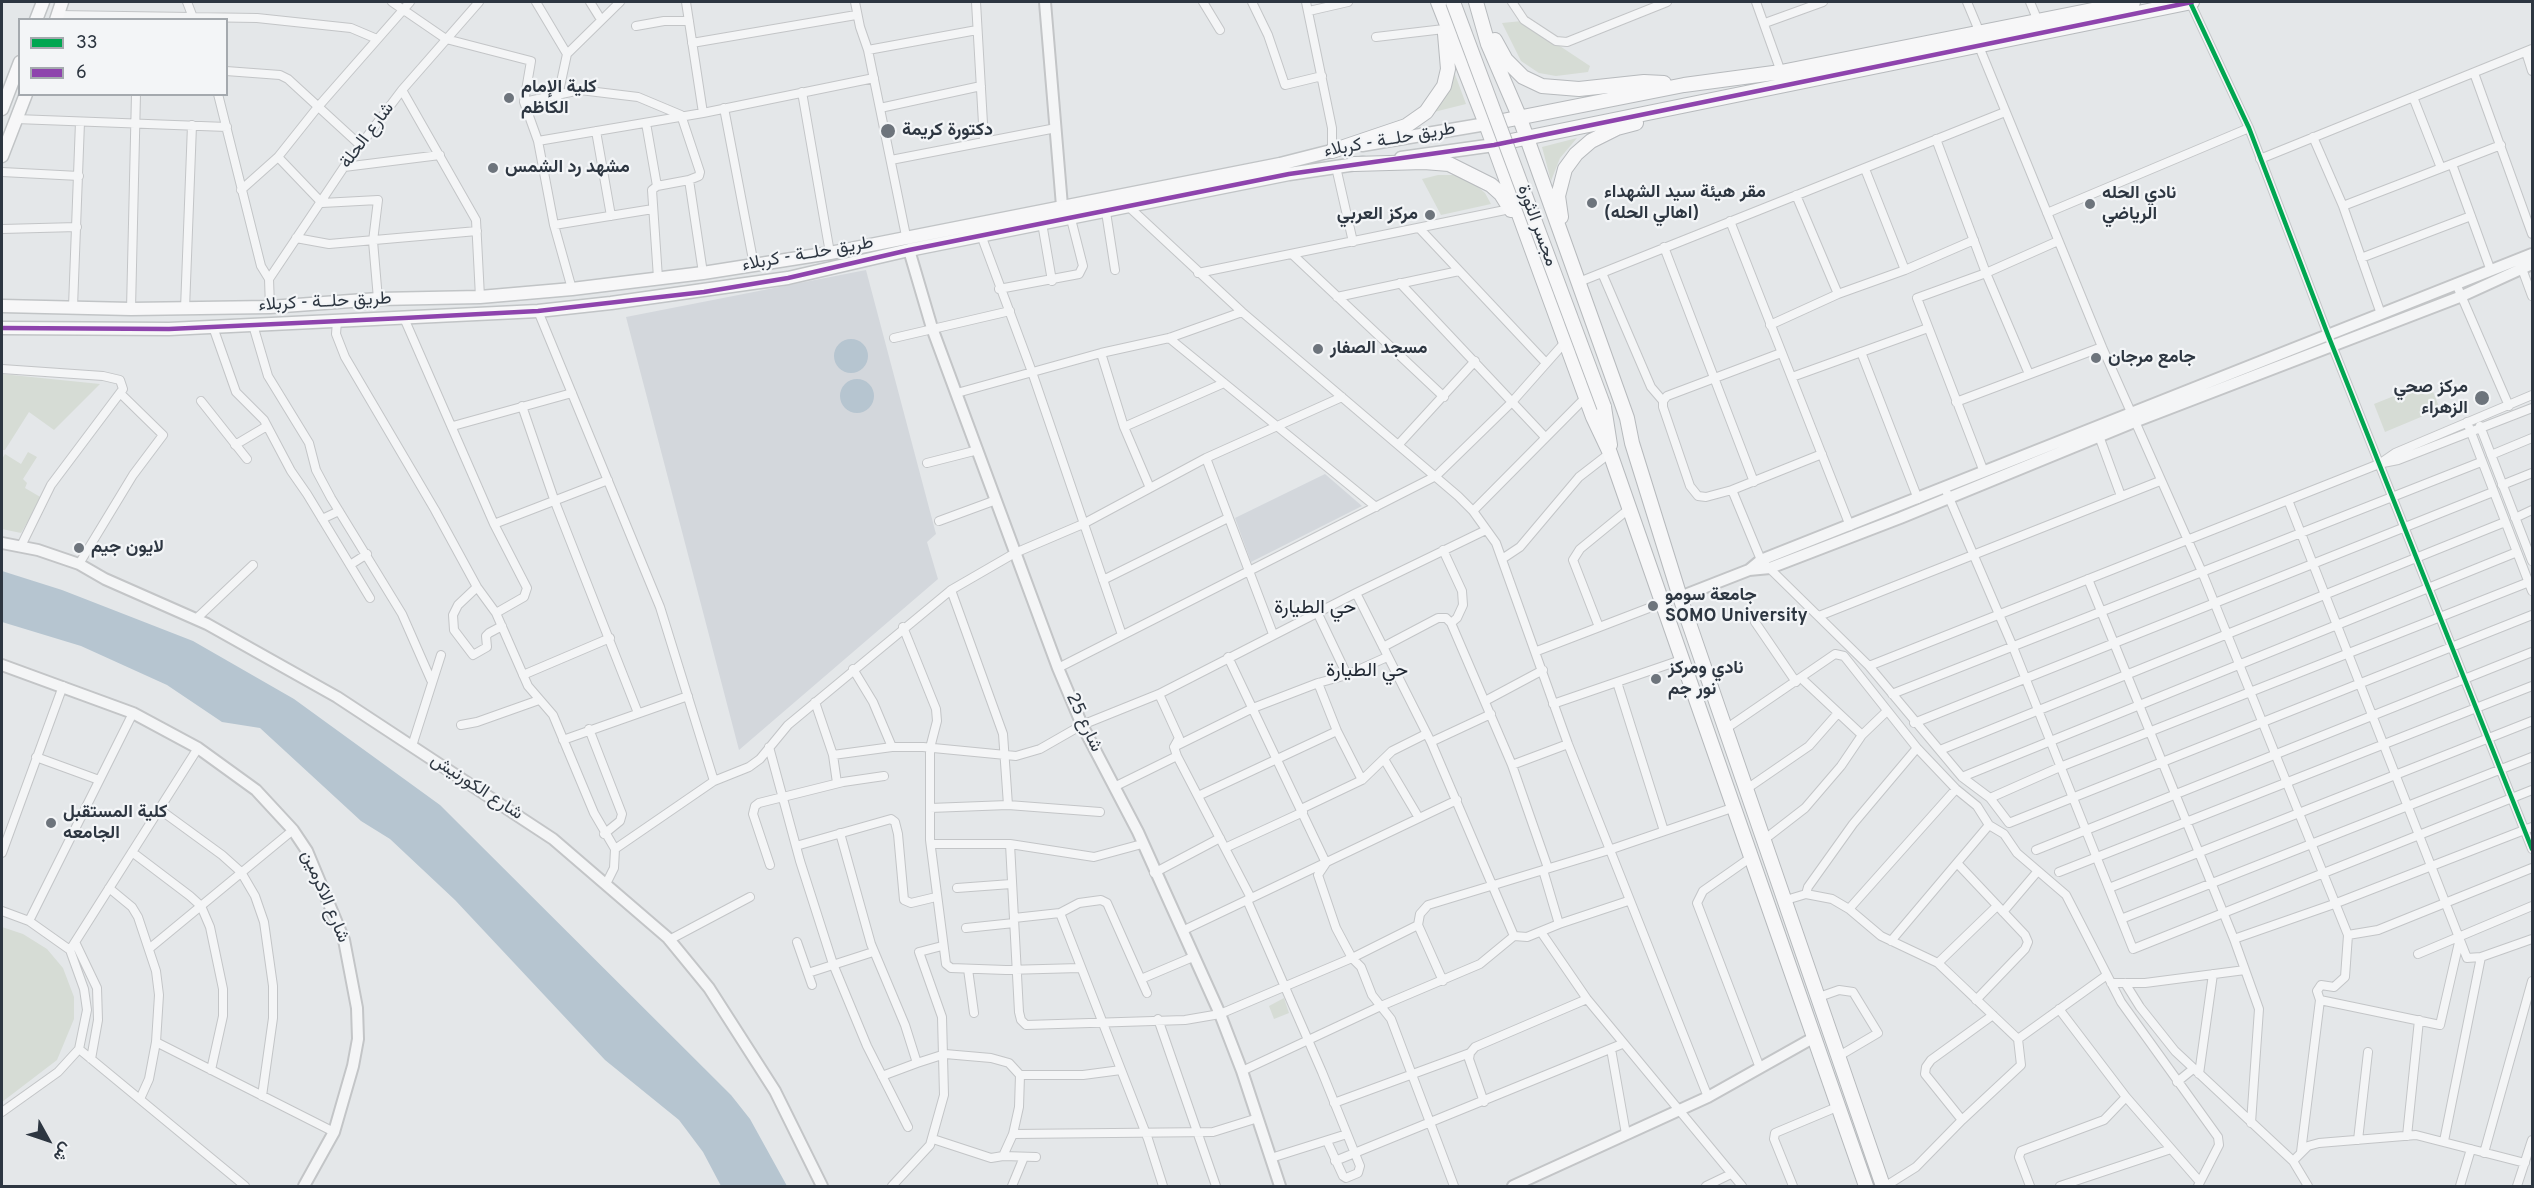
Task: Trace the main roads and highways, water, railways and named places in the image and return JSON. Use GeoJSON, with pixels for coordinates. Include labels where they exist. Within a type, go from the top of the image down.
{"type":"FeatureCollection","features":[{"type":"Feature","properties":{"kind":"highway","name":"مجسر الثورة"},"geometry":{"type":"LineString","coordinates":[[1453,2],[1608,406],[1632,443]]}},
{"type":"Feature","properties":{"kind":"highway","name":"مجسر الثورة"},"geometry":{"type":"LineString","coordinates":[[1463,2],[1608,406],[1611,453]]}},
{"type":"Feature","properties":{"kind":"highway"},"geometry":{"type":"LineString","coordinates":[[1476,2],[1488,44],[1519,116],[1627,418],[1632,443],[1680,597],[1885,1186]]}},
{"type":"Feature","properties":{"kind":"highway"},"geometry":{"type":"LineString","coordinates":[[1476,2],[1506,60],[1532,83],[1579,89],[1644,82],[1684,85]]}},
{"type":"Feature","properties":{"kind":"highway","name":"طريق حلــة - كربلاء"},"geometry":{"type":"LineString","coordinates":[[1494,145],[1979,38],[2038,21],[2133,2]]}},
{"type":"Feature","properties":{"kind":"highway","name":"طريق حلــة - كربلاء"},"geometry":{"type":"LineString","coordinates":[[1486,124],[1684,85],[1781,72],[2191,2]]}},
{"type":"Feature","properties":{"kind":"highway"},"geometry":{"type":"LineString","coordinates":[[1332,151],[1406,126],[1426,112],[1444,86],[1448,69],[1439,4]]}},
{"type":"Feature","properties":{"kind":"highway"},"geometry":{"type":"LineString","coordinates":[[1439,4],[1494,145],[1513,208],[1537,260],[1586,398],[1611,453],[1732,808],[1866,1186]]}},
{"type":"Feature","properties":{"kind":"highway"},"geometry":{"type":"LineString","coordinates":[[1459,55],[1464,63],[1479,63],[1487,55],[1488,44]]}},
{"type":"Feature","properties":{"kind":"highway"},"geometry":{"type":"LineString","coordinates":[[1566,252],[1558,196],[1565,169],[1576,154],[1591,141],[1617,128],[1654,119],[1704,100]]}},
{"type":"Feature","properties":{"kind":"highway"},"geometry":{"type":"LineString","coordinates":[[1354,164],[1424,162],[1449,164],[1491,185],[1513,208]]}},
{"type":"Feature","properties":{"kind":"highway"},"geometry":{"type":"LineString","coordinates":[[1513,208],[1516,196],[1525,188],[1538,185],[1545,191]]}},
{"type":"Feature","properties":{"kind":"highway"},"geometry":{"type":"LineString","coordinates":[[1760,886],[1764,890],[1774,888],[1779,879]]}},
{"type":"Feature","properties":{"kind":"highway"},"geometry":{"type":"LineString","coordinates":[[1774,926],[1782,916],[1793,921]]}},
{"type":"Feature","properties":{"kind":"main road"},"geometry":{"type":"LineString","coordinates":[[37,18],[43,2]]}},
{"type":"Feature","properties":{"kind":"main road"},"geometry":{"type":"LineString","coordinates":[[57,17],[62,2]]}},
{"type":"Feature","properties":{"kind":"main road"},"geometry":{"type":"LineString","coordinates":[[2,109],[18,67]]}},
{"type":"Feature","properties":{"kind":"main road"},"geometry":{"type":"LineString","coordinates":[[2,156],[25,96]]}},
{"type":"Feature","properties":{"kind":"main road","name":"طريق حلــة - كربلاء"},"geometry":{"type":"LineString","coordinates":[[2,328],[213,327],[404,318],[538,311],[704,292],[788,278],[1042,223],[1106,213],[1287,168],[1332,151],[1486,124]]}},
{"type":"Feature","properties":{"kind":"main road","name":"طريق حلــة - كربلاء"},"geometry":{"type":"LineString","coordinates":[[2,306],[132,309],[270,307],[378,299],[480,297],[572,289],[703,273],[830,253],[1062,206],[1287,168],[1336,167],[1494,145]]}},
{"type":"Feature","properties":{"kind":"main road"},"geometry":{"type":"LineString","coordinates":[[703,273],[698,283],[704,292]]}},
{"type":"Feature","properties":{"kind":"main road"},"geometry":{"type":"LineString","coordinates":[[664,277],[676,285],[672,296]]}},
{"type":"Feature","properties":{"kind":"place","name":"كلية الإمام الكاظم"},"geometry":{"type":"Point","coordinates":[509,98]}},
{"type":"Feature","properties":{"kind":"place","name":"دكتورة كريمة"},"geometry":{"type":"Point","coordinates":[888,131]}},
{"type":"Feature","properties":{"kind":"place","name":"مشهد رد الشمس"},"geometry":{"type":"Point","coordinates":[493,168]}},
{"type":"Feature","properties":{"kind":"place","name":"مقر هيئة سيد الشهداء (اهالي الحله)"},"geometry":{"type":"Point","coordinates":[1592,203]}},
{"type":"Feature","properties":{"kind":"place","name":"نادي الحله الرياضي"},"geometry":{"type":"Point","coordinates":[2090,204]}},
{"type":"Feature","properties":{"kind":"place","name":"مركز العربي"},"geometry":{"type":"Point","coordinates":[1430,215]}},
{"type":"Feature","properties":{"kind":"place","name":"مسجد الصفار"},"geometry":{"type":"Point","coordinates":[1318,349]}},
{"type":"Feature","properties":{"kind":"place","name":"جامع مرجان"},"geometry":{"type":"Point","coordinates":[2096,358]}},
{"type":"Feature","properties":{"kind":"place","name":"مركز صحي الزهراء"},"geometry":{"type":"Point","coordinates":[2482,398]}},
{"type":"Feature","properties":{"kind":"place","name":"لايون جيم"},"geometry":{"type":"Point","coordinates":[79,548]}},
{"type":"Feature","properties":{"kind":"place","name":"جامعة سومو SOMO University"},"geometry":{"type":"Point","coordinates":[1653,606]}},
{"type":"Feature","properties":{"kind":"place","name":"نادي ومركز نور جم"},"geometry":{"type":"Point","coordinates":[1656,679]}},
{"type":"Feature","properties":{"kind":"place","name":"كلية المستقبل الجامعه"},"geometry":{"type":"Point","coordinates":[51,823]}},
{"type":"Feature","properties":{"kind":"district","name":"حي الطيارة"},"geometry":{"type":"Point","coordinates":[1315,609]}},
{"type":"Feature","properties":{"kind":"district","name":"حي الطيارة"},"geometry":{"type":"Point","coordinates":[1367,672]}}]}
